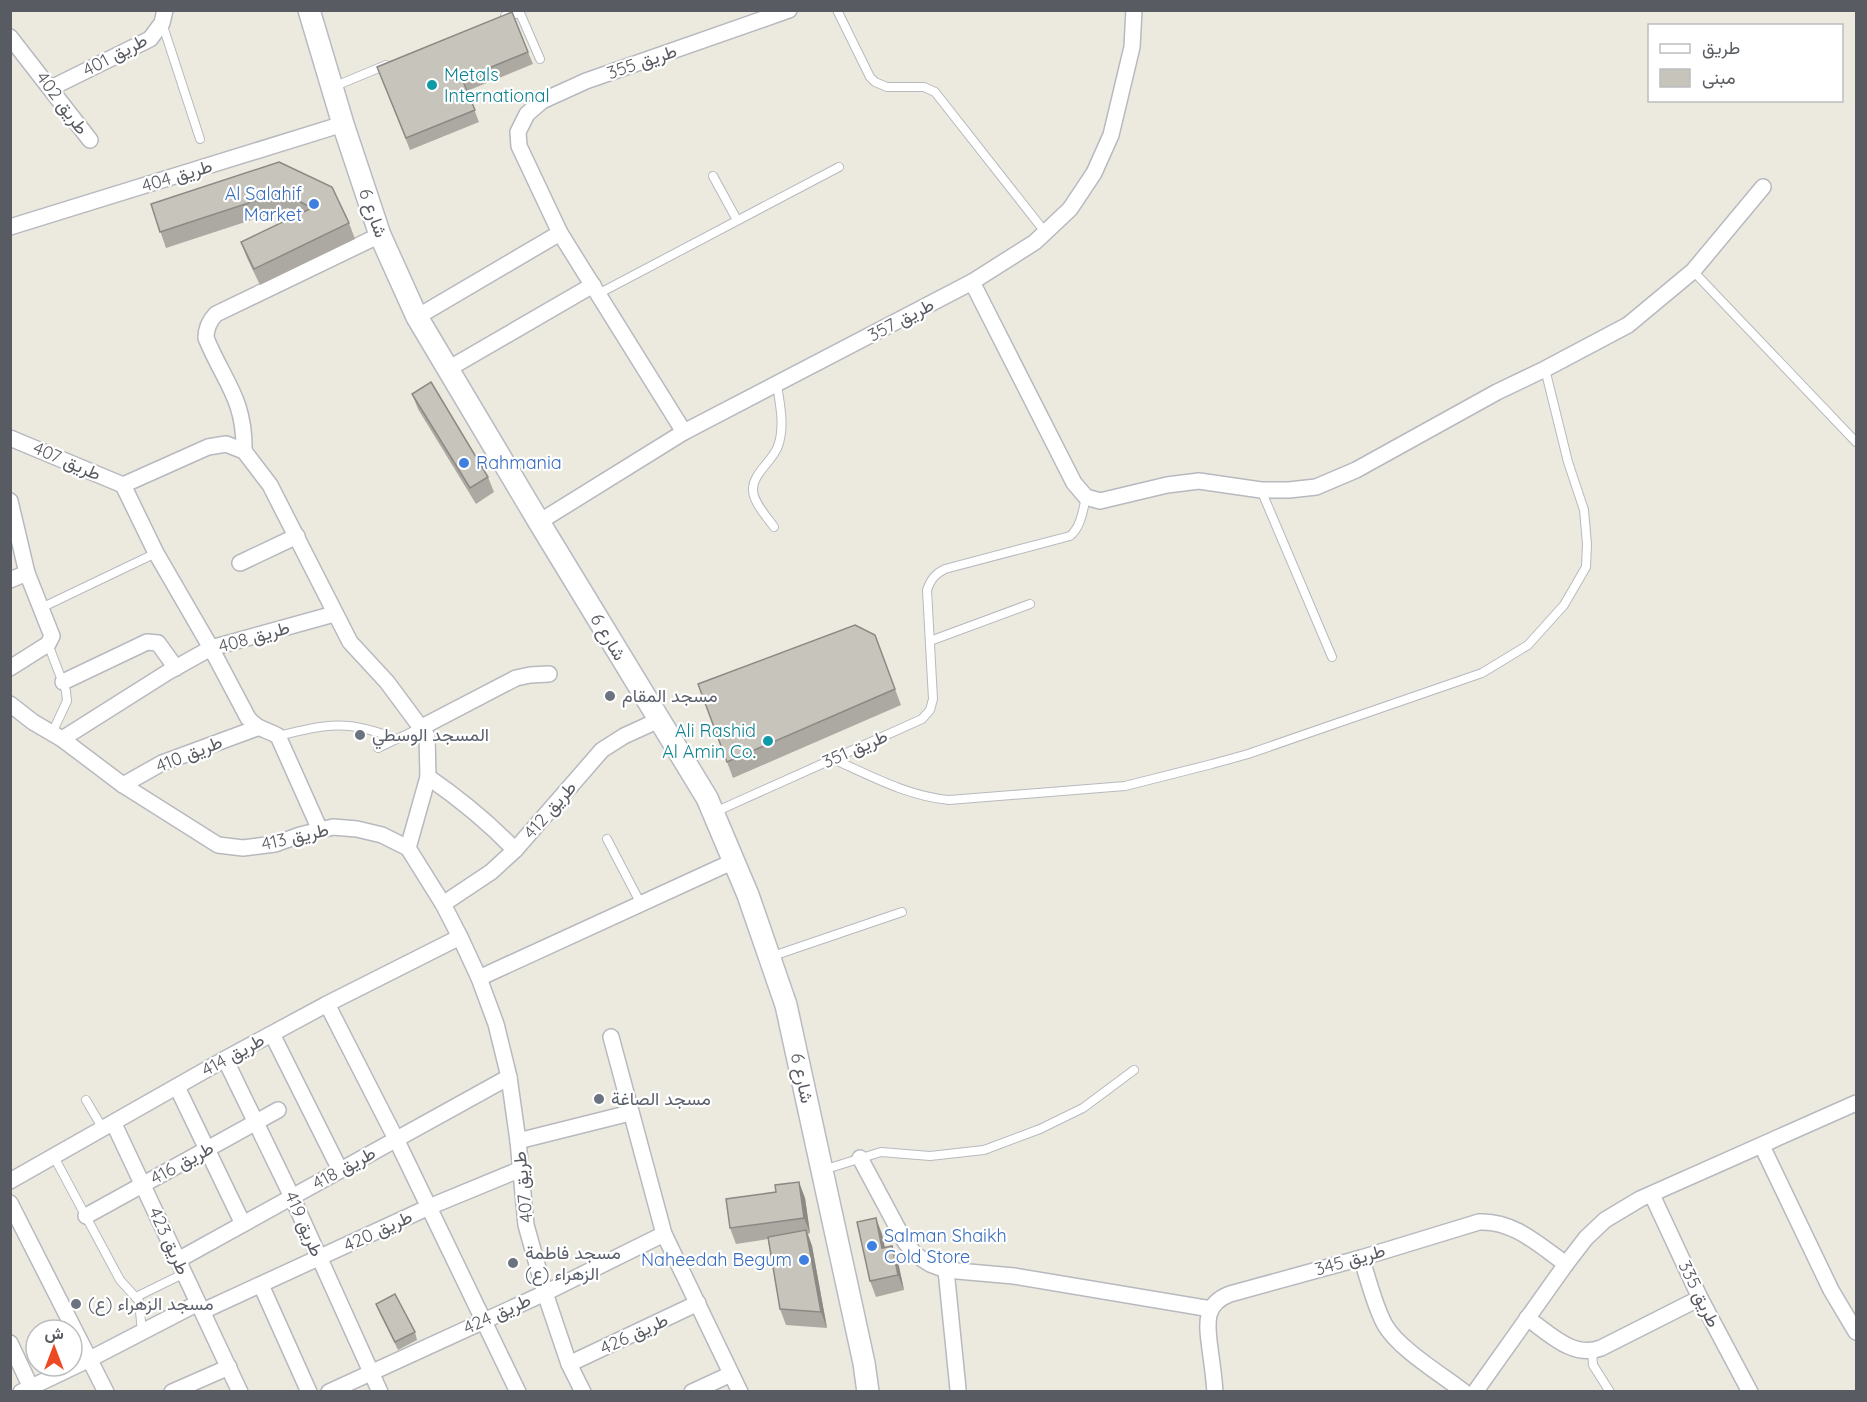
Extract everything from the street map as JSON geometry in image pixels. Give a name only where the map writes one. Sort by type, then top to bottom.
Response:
[{"type":"street","name":"شارع 6","points":[[309,10],[343,124],[380,235],[417,317],[707,798],[734,861],[786,1005],[864,1363],[868,1392]]},
{"type":"street","name":"طريق 355","points":[[560,233],[519,146],[518,132],[527,114],[542,101],[586,81],[789,10]]},
{"type":"street","name":"طريق 357","points":[[539,522],[684,432],[972,282],[1035,242],[1070,209],[1094,173],[1111,135],[1132,47],[1134,10]]},
{"type":"street","name":"طريق 401","points":[[51,88],[141,44],[157,32],[164,17]]},
{"type":"street","name":"طريق 402","points":[[10,37],[90,140]]},
{"type":"street","name":"طريق 404","points":[[10,227],[343,124]]},
{"type":"street","points":[[972,282],[1074,483],[1086,497],[1100,501],[1199,481],[1261,490],[1317,487],[1356,470],[1497,392],[1628,325],[1693,271],[1763,187]]},
{"type":"street","points":[[417,317],[560,233],[684,432]]},
{"type":"street","points":[[244,451],[243,423],[238,404],[207,338],[206,331],[211,319],[216,314],[380,235]]},
{"type":"street","points":[[448,369],[596,290]]},
{"type":"street","name":"طريق 407","points":[[10,438],[123,485]]},
{"type":"street","points":[[320,830],[278,736],[270,731],[257,728],[248,718],[211,648],[156,554],[123,485],[208,447],[226,444],[244,451],[270,485],[350,642],[387,682],[427,736],[428,777],[408,848],[443,904],[460,937]]},
{"type":"street","points":[[10,501],[27,573],[51,636],[48,644],[10,668]]},
{"type":"street","points":[[240,563],[297,536]]},
{"type":"street","points":[[10,580],[27,573]]},
{"type":"street","name":"طريق 408","points":[[57,736],[211,648],[334,614]]},
{"type":"street","points":[[63,682],[147,642],[158,643],[176,668]]},
{"type":"street","points":[[422,727],[516,678],[549,674]]},
{"type":"street","name":"طريق 413","points":[[10,704],[123,785],[218,845],[243,848],[275,844],[333,827],[357,829],[382,835],[408,848]]},
{"type":"street","name":"طريق 412","points":[[443,904],[491,872],[515,850],[603,750],[624,736],[659,720]]},
{"type":"street","name":"طريق 410","points":[[123,785],[162,763],[257,728]]},
{"type":"street","points":[[428,777],[478,815],[515,850]]},
{"type":"street","points":[[479,978],[734,861]]},
{"type":"street","name":"طريق 407","points":[[460,937],[479,978],[496,1024],[509,1077],[526,1225],[545,1293],[569,1364],[583,1392]]},
{"type":"street","name":"طريق 414","points":[[10,1181],[225,1059],[327,1004],[460,937]]},
{"type":"street","points":[[327,1004],[396,1139],[518,1392]]},
{"type":"street","points":[[272,1034],[340,1170]]},
{"type":"street","points":[[611,1037],[664,1234],[740,1392]]},
{"type":"street","name":"طريق 419","points":[[225,1059],[292,1197],[380,1392]]},
{"type":"street","name":"طريق 418","points":[[181,1267],[243,1224],[509,1077]]},
{"type":"street","points":[[177,1087],[243,1224]]},
{"type":"street","points":[[1474,1392],[1566,1264],[1586,1238],[1605,1220],[1628,1205],[1857,1103]]},
{"type":"street","name":"طريق 416","points":[[86,1216],[278,1110]]},
{"type":"street","points":[[518,1141],[630,1113]]},
{"type":"street","name":"طريق 423","points":[[108,1126],[143,1185],[240,1392]]},
{"type":"street","points":[[1762,1146],[1831,1290],[1857,1332]]},
{"type":"street","points":[[860,1158],[905,1242],[916,1255],[930,1264],[946,1270],[1014,1276],[1211,1309],[1208,1328],[1215,1392]]},
{"type":"street","name":"طريق 420","points":[[28,1390],[142,1332],[261,1285],[429,1207],[521,1169]]},
{"type":"street","name":"طريق 335","points":[[1652,1195],[1700,1298],[1750,1392]]},
{"type":"street","points":[[10,1203],[106,1392]]},
{"type":"street","name":"طريق 345","points":[[1211,1309],[1222,1297],[1230,1294],[1361,1258],[1468,1225],[1490,1222],[1511,1227],[1566,1264]]},
{"type":"street","name":"طريق 424","points":[[329,1392],[545,1293],[664,1234]]},
{"type":"street","points":[[1361,1258],[1382,1318],[1390,1332],[1402,1345],[1464,1392]]},
{"type":"street","points":[[946,1270],[958,1389]]},
{"type":"street","points":[[261,1285],[309,1392]]},
{"type":"street","points":[[1527,1318],[1567,1346],[1579,1351],[1592,1351],[1700,1298]]},
{"type":"street","name":"طريق 426","points":[[569,1364],[698,1303]]},
{"type":"street","points":[[10,1343],[28,1390]]},
{"type":"street","points":[[172,1392],[229,1366]]},
{"type":"street","points":[[692,1392],[731,1374]]},
{"type":"lane","points":[[837,10],[875,82],[887,87],[924,87],[935,92],[1046,232]]},
{"type":"lane","points":[[502,17],[520,13],[540,59]]},
{"type":"lane","points":[[164,17],[200,139]]},
{"type":"lane","points":[[332,87],[391,62]]},
{"type":"lane","points":[[596,290],[839,167]]},
{"type":"lane","points":[[712,176],[736,220]]},
{"type":"lane","points":[[1693,271],[1857,442]]},
{"type":"lane","points":[[833,759],[910,794],[948,800],[1125,786],[1248,754],[1482,673],[1528,645],[1564,605],[1586,567],[1587,544],[1584,510],[1568,462],[1545,369]]},
{"type":"lane","points":[[774,527],[754,497],[753,488],[756,479],[774,456],[781,435],[782,423],[777,384]]},
{"type":"lane","points":[[1261,490],[1332,657]]},
{"type":"lane","name":"طريق 351","points":[[713,813],[927,715],[933,699],[927,590],[930,581],[937,573],[945,569],[1070,536],[1079,524],[1086,497]]},
{"type":"lane","points":[[41,608],[156,554]]},
{"type":"lane","points":[[930,641],[1030,604]]},
{"type":"lane","points":[[48,644],[63,682],[67,701],[57,736]]},
{"type":"lane","points":[[278,736],[322,726],[343,724],[374,730],[396,739]]},
{"type":"lane","points":[[378,748],[422,727]]},
{"type":"lane","points":[[607,839],[641,904]]},
{"type":"lane","points":[[770,957],[902,912]]},
{"type":"lane","points":[[822,1170],[881,1152],[930,1156],[984,1150],[1040,1129],[1083,1108],[1134,1070]]},
{"type":"lane","points":[[86,1100],[108,1126]]},
{"type":"lane","points":[[54,1157],[120,1280],[136,1297],[140,1305],[139,1319],[142,1332]]},
{"type":"lane","points":[[136,1297],[181,1267]]},
{"type":"lane","points":[[1592,1351],[1593,1365],[1610,1392]]},
{"type":"building","name":"Metals International","points":[[512,12],[528,52],[462,79],[475,110],[406,138],[377,67]]},
{"type":"building","points":[[279,162],[332,187],[349,223],[254,269],[241,242],[312,208],[282,192],[160,232],[151,204]]},
{"type":"building","points":[[431,382],[488,477],[470,488],[412,394]]},
{"type":"building","name":"Ali Rashid Al Amin Co.","points":[[855,625],[875,635],[895,689],[727,762],[698,684]]},
{"type":"building","points":[[799,1182],[804,1218],[730,1228],[726,1199],[776,1192],[775,1185]]},
{"type":"building","points":[[876,1218],[882,1248],[892,1246],[898,1275],[870,1281],[857,1222]]},
{"type":"building","points":[[806,1230],[821,1312],[780,1309],[768,1237]]},
{"type":"building","points":[[395,1294],[415,1332],[395,1342],[376,1304]]},
{"type":"place","name":"Metals International","points":[[432,85]]},
{"type":"place","name":"Al Salahif Market","points":[[314,204]]},
{"type":"place","name":"Rahmania","points":[[464,463]]},
{"type":"place","name":"مسجد المقام","points":[[610,696]]},
{"type":"place","name":"المسجد الوسطي","points":[[360,735]]},
{"type":"place","name":"Ali Rashid Al Amin Co.","points":[[768,741]]},
{"type":"place","name":"مسجد الصاغة","points":[[599,1099]]},
{"type":"place","name":"Salman Shaikh Cold Store","points":[[872,1246]]},
{"type":"place","name":"Naheedah Begum","points":[[804,1260]]},
{"type":"place","name":"مسجد فاطمة الزهراء (ع)","points":[[513,1263]]},
{"type":"place","name":"مسجد الزهراء (ع)","points":[[76,1304]]}]
